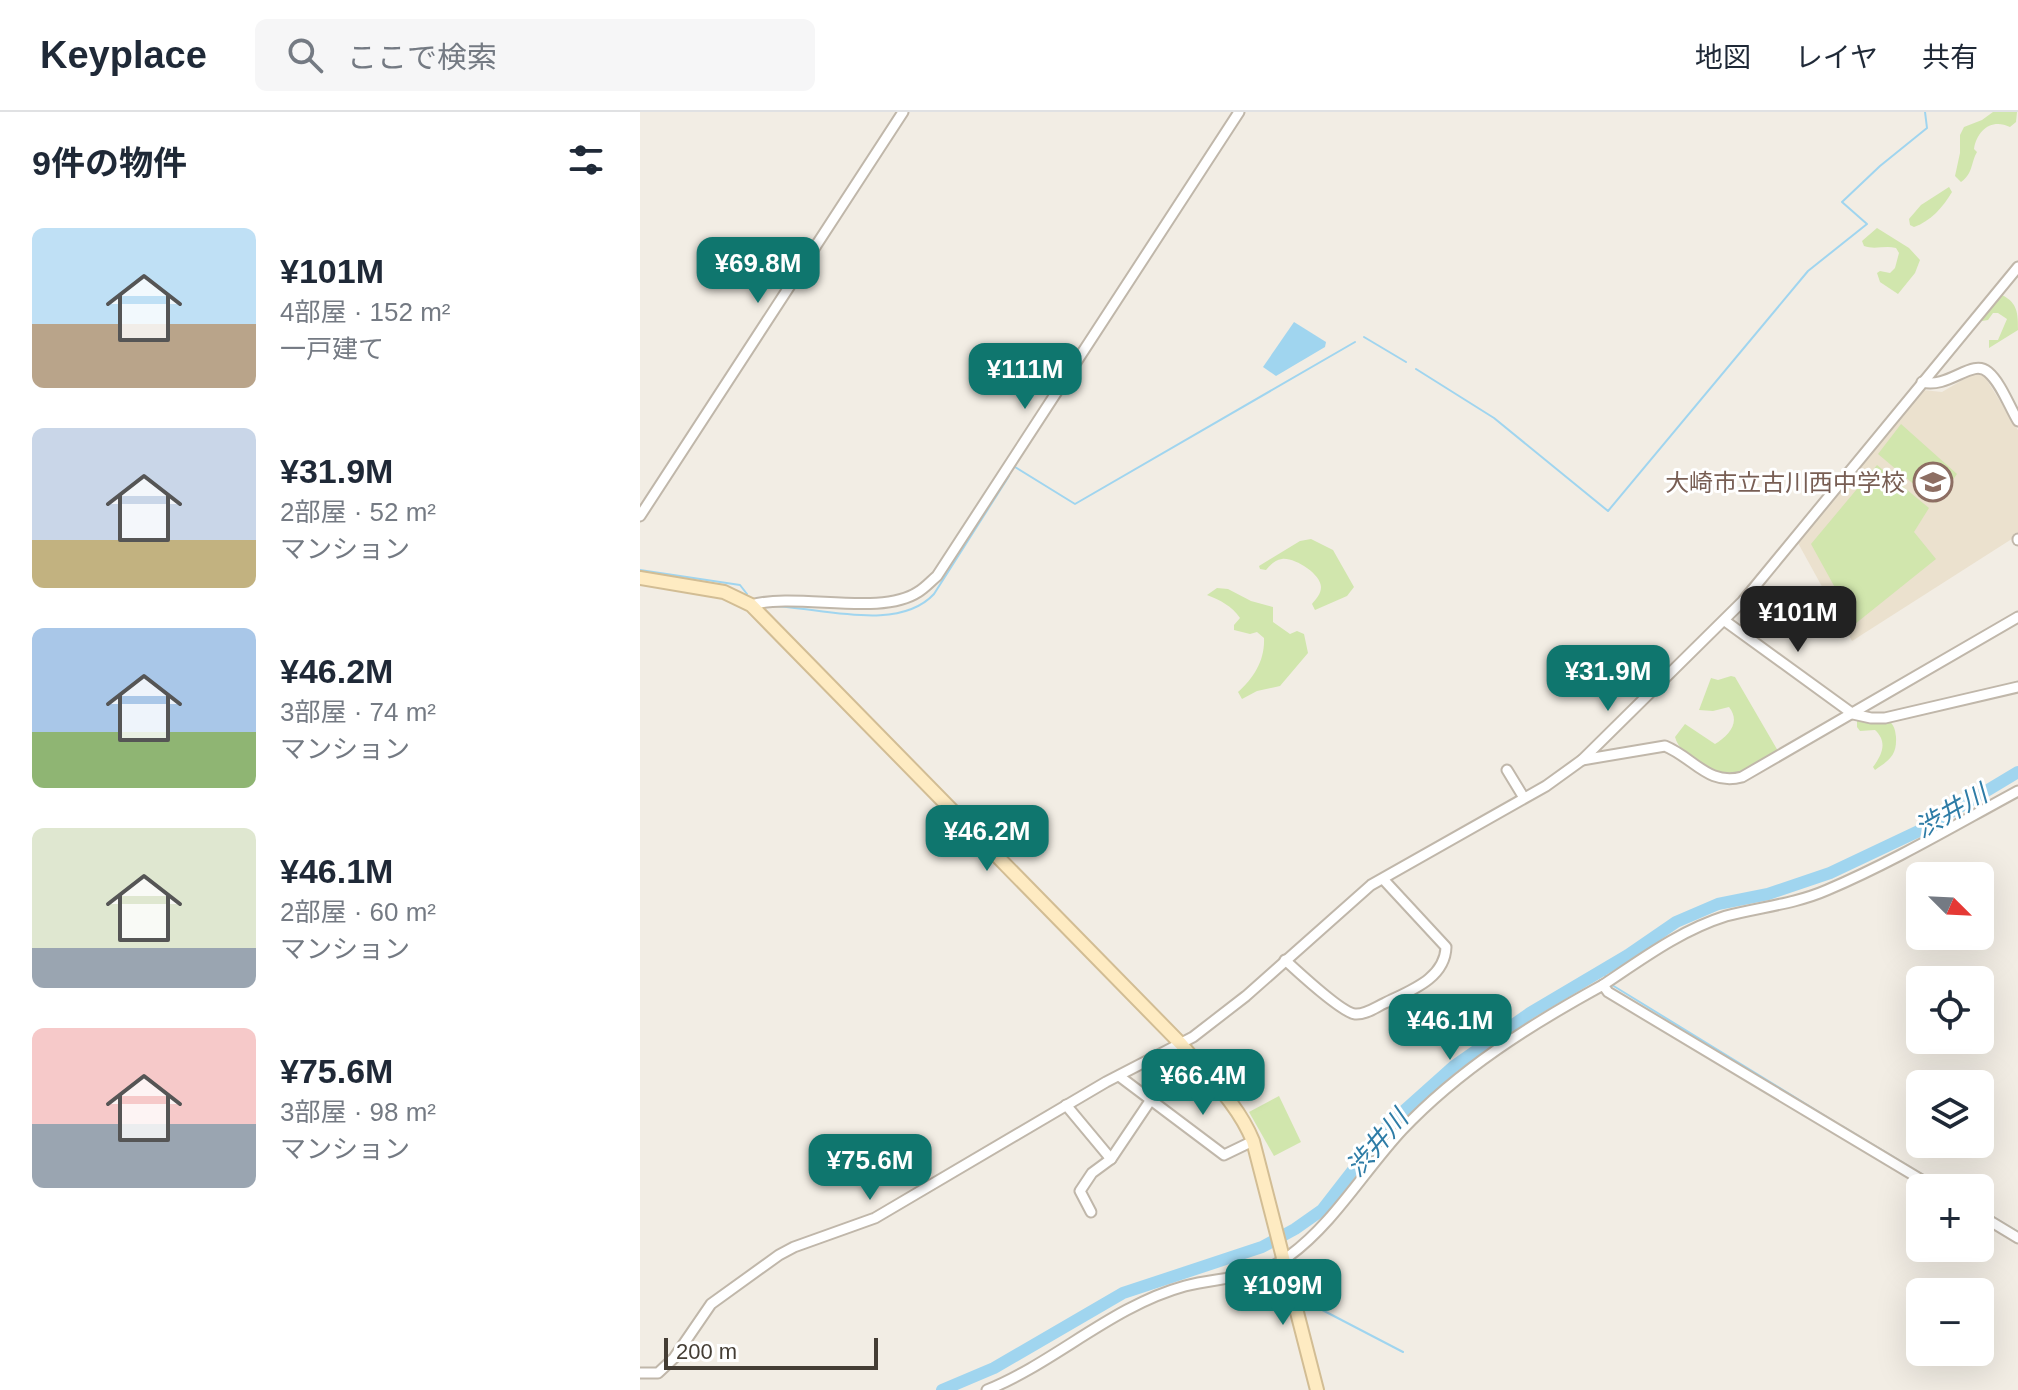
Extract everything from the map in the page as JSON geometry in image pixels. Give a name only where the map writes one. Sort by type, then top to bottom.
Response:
[{"type":"street","points":[[640,516],[903,112]]},
{"type":"street","points":[[751,605],[780,601],[861,603],[894,600],[916,594],[937,576],[1239,112]]},
{"type":"street","points":[[640,1373],[658,1373],[674,1358],[711,1304],[779,1255],[875,1218],[1066,1105],[1181,1044],[1224,1014],[1354,899],[1383,879],[1546,786],[1582,760],[1725,621],[2018,267]]},
{"type":"street","points":[[1922,382],[1933,385],[1942,383],[1980,367],[1990,374],[2018,421]]},
{"type":"street","points":[[640,578],[724,592],[751,605],[1181,1044],[1226,1094],[1253,1141],[1317,1390]]},
{"type":"street","points":[[1582,760],[1665,746],[1723,780],[1742,777],[2018,617]]},
{"type":"street","points":[[1725,621],[1853,714],[1885,718],[2018,687]]},
{"type":"street","points":[[1507,770],[1524,798]]},
{"type":"street","points":[[987,1390],[1137,1305],[1182,1287],[1214,1279],[1230,1280],[1284,1258],[1317,1230],[1402,1130],[1452,1082],[1559,1009],[1603,985],[1673,939],[1724,917],[1828,890],[1923,844],[2018,791]]},
{"type":"street","points":[[1285,960],[1341,1007],[1356,1014],[1424,984],[1443,964],[1446,947],[1383,879]]},
{"type":"street","points":[[1603,985],[1608,992],[1912,1174]]},
{"type":"street","points":[[1091,1212],[1080,1191],[1092,1173],[1111,1159],[1152,1100],[1193,1058]]},
{"type":"street","points":[[1119,1076],[1224,1155],[1253,1141]]},
{"type":"street","points":[[1066,1105],[1111,1159]]},
{"type":"street","points":[[1994,1223],[2018,1238]]},
{"type":"shaded area","name":"大崎市立古川西中学校","points":[[1976,372],[1985,377],[2018,430],[2018,535],[1852,641],[1798,543],[1923,390],[1942,392]]},
{"type":"green space","points":[[1993,112],[2017,112],[2016,122],[2010,127],[1991,125],[1982,131],[1976,142],[1974,149],[1977,152],[1970,172],[1961,182],[1955,176],[1960,135],[1964,127]]},
{"type":"green space","points":[[1949,187],[1952,192],[1936,213],[1914,227],[1910,225],[1909,219],[1921,205]]},
{"type":"green space","points":[[1877,228],[1909,248],[1920,260],[1915,273],[1898,294],[1880,282],[1877,273],[1890,273],[1895,268],[1899,253],[1896,248],[1868,247],[1862,241]]},
{"type":"green space","points":[[2002,295],[2016,310],[2018,330],[1989,348],[1989,340],[1998,340],[2007,319],[1998,313],[1993,313],[1988,320],[1982,321],[1981,317],[1996,296]]},
{"type":"green space","points":[[1901,424],[1957,474],[1936,503],[1878,454]]},
{"type":"green space","points":[[1877,465],[1929,508],[1914,532],[1936,559],[1855,624],[1811,544]]},
{"type":"green space","points":[[1311,539],[1333,550],[1354,587],[1347,596],[1315,610],[1312,604],[1321,587],[1312,572],[1287,559],[1277,560],[1266,570],[1259,566],[1300,541]]},
{"type":"green space","points":[[1217,588],[1228,589],[1251,601],[1273,607],[1273,622],[1290,634],[1297,631],[1304,634],[1308,653],[1280,686],[1257,691],[1242,699],[1238,692],[1257,668],[1263,654],[1264,638],[1257,632],[1250,634],[1234,630],[1240,618],[1237,614],[1207,595]]},
{"type":"green space","points":[[1735,677],[1778,751],[1747,769],[1728,773],[1696,761],[1681,748],[1675,737],[1685,724],[1715,744],[1729,733],[1734,718],[1729,707],[1699,710],[1711,678],[1718,680]]},
{"type":"green space","points":[[1857,717],[1887,719],[1895,729],[1893,753],[1875,770],[1873,767],[1882,748],[1881,739],[1875,730],[1860,731]]},
{"type":"green space","points":[[1279,1096],[1301,1142],[1274,1156],[1249,1112]]},
{"type":"water","points":[[1294,322],[1326,342],[1325,347],[1276,376],[1263,367]]},
{"type":"waterway","points":[[1416,369],[1494,418],[1608,511],[1808,271],[1867,224],[1842,202],[1927,128],[1925,112]]},
{"type":"waterway","points":[[1364,337],[1406,362]]},
{"type":"waterway","points":[[1015,467],[1075,504],[1355,342]]},
{"type":"waterway","points":[[769,606],[855,615],[899,613],[918,606],[934,594],[1009,476]]},
{"type":"waterway","points":[[640,570],[740,585],[747,594]]},
{"type":"waterway","name":"渋井川","points":[[942,1390],[994,1368],[1123,1293],[1262,1247],[1295,1229],[1322,1210],[1388,1125],[1454,1066],[1530,1013],[1628,955],[1676,922],[1718,904],[1768,894],[1830,873],[1923,829],[2018,772]]},
{"type":"waterway","name":"渋井川","points":[[1601,971],[1606,977]]},
{"type":"waterway","points":[[1612,985],[1835,1122]]},
{"type":"waterway","points":[[1842,1126],[1922,1174]]},
{"type":"waterway","points":[[1994,1217],[2018,1232]]},
{"type":"waterway","name":"渋井川","points":[[1262,1247],[1276,1247]]},
{"type":"waterway","points":[[1295,1259],[1305,1301],[1403,1352]]},
{"type":"place","name":"大崎市立古川西中学校","points":[[1933,482]]}]
